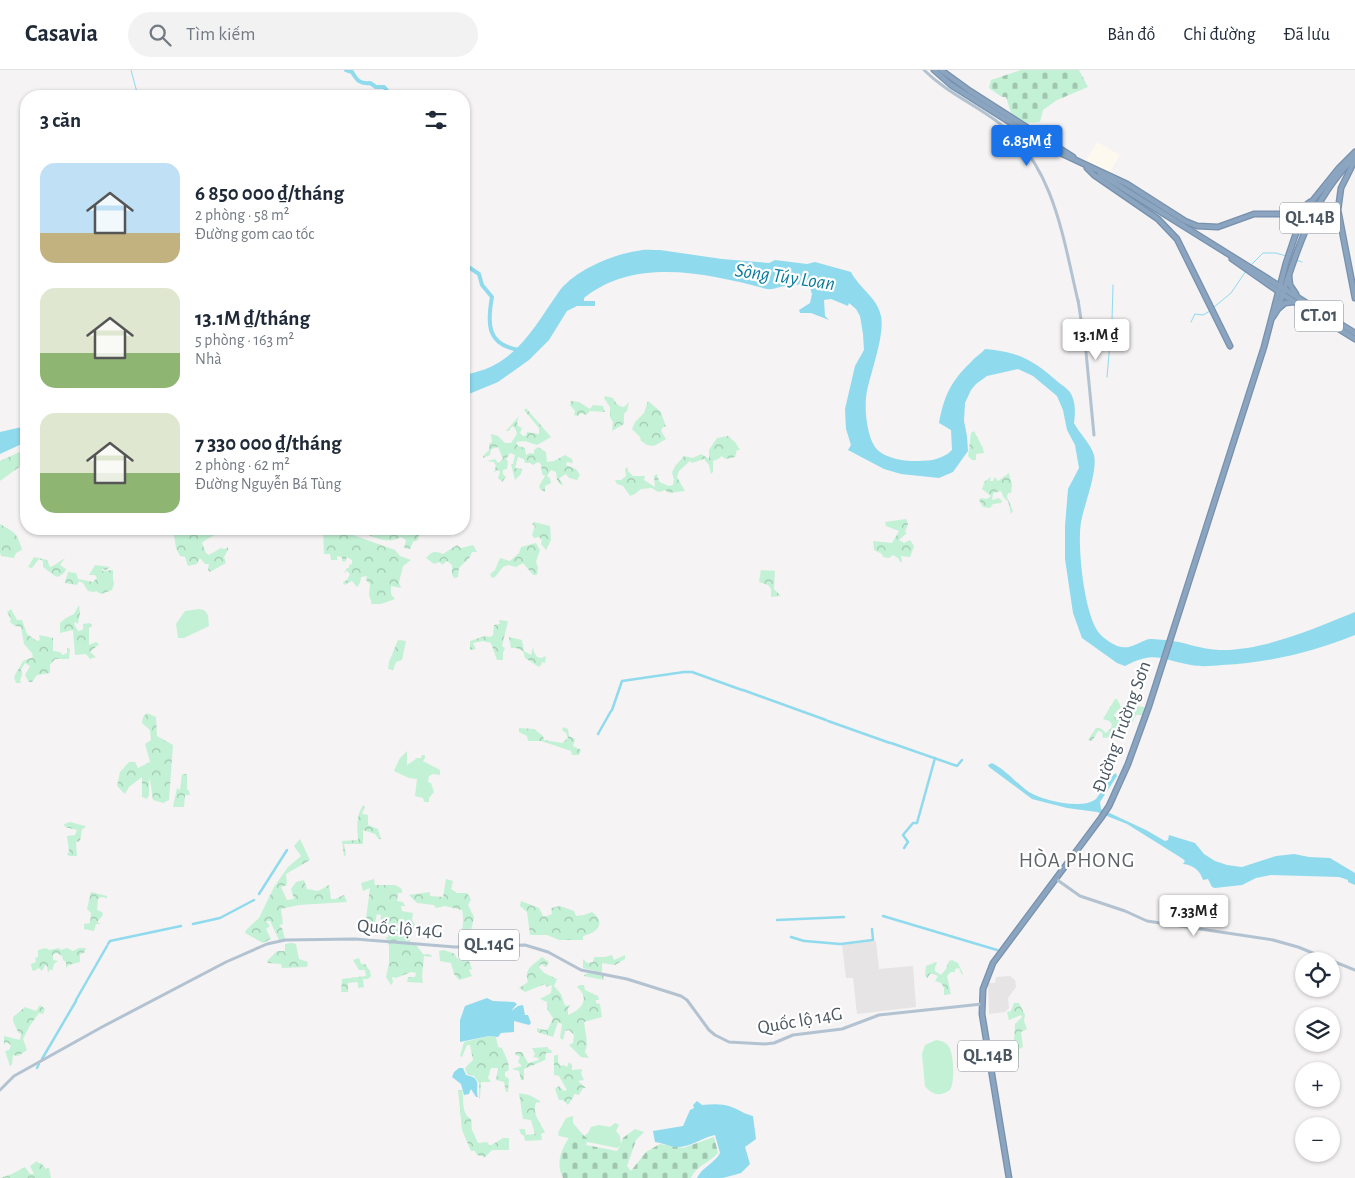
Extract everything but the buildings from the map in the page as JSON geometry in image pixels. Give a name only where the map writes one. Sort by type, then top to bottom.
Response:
[{"type":"highway","points":[[934,70],[967,95],[1086,166],[1245,265],[1273,291],[1276,308],[1290,301],[1308,306]]},
{"type":"highway","points":[[941,70],[1056,148]]},
{"type":"highway","name":"Đường Trường Sơn","points":[[1009,1178],[986,1046],[982,1004],[983,989],[988,974],[1009,940],[1109,806],[1135,746],[1172,634],[1276,308],[1295,236],[1310,204],[1355,152]]},
{"type":"highway","points":[[1355,159],[1341,188],[1338,210],[1355,298]]},
{"type":"highway","name":"Đường Trường Sơn","points":[[1281,289],[1314,210],[1334,181],[1355,159]]},
{"type":"highway","points":[[1086,166],[1127,184],[1185,221],[1197,226],[1211,228],[1226,225],[1254,214],[1287,214],[1298,210],[1311,201],[1330,179]]},
{"type":"highway","points":[[1086,166],[1094,175],[1168,228],[1181,245],[1230,345]]},
{"type":"highway","points":[[1292,265],[1289,280],[1292,289],[1308,306]]},
{"type":"highway","points":[[1251,270],[1281,289]]},
{"type":"highway","points":[[1258,276],[1281,289]]},
{"type":"highway","name":"CT.01","points":[[1281,289],[1355,333]]},
{"type":"highway","name":"CT.01","points":[[1308,306],[1355,339]]},
{"type":"main road","points":[[924,70],[948,90],[999,123],[1012,135],[1037,165],[1056,210],[1078,301]]},
{"type":"main road","points":[[1076,291],[1086,352],[1094,435]]},
{"type":"main road","points":[[1055,878],[1080,896],[1148,921],[1273,940],[1298,947],[1351,969]]},
{"type":"main road","name":"Quốc lộ 14G","points":[[0,1090],[14,1076],[180,986],[247,952],[267,944],[285,940],[355,939],[454,947],[518,944],[532,946],[548,952],[582,970],[626,979],[681,996],[687,1000],[715,1036],[723,1040],[735,1042],[774,1043],[792,1035],[842,1029],[879,1015],[982,1004]]},
{"type":"shaded area","points":[[1097,142],[1120,155],[1109,174],[1086,160]]},
{"type":"shaded area","points":[[876,941],[879,969],[913,966],[916,1007],[857,1014],[853,978],[846,978],[842,945]]},
{"type":"shaded area","points":[[1010,976],[1015,980],[1016,987],[1008,998],[1009,1008],[1005,1012],[989,1014],[988,983],[995,983],[996,977]]},
{"type":"green space","points":[[1021,70],[1079,70],[1088,87],[1057,100],[1043,110],[1040,122],[1023,123],[1012,116],[1006,97],[1002,97],[989,88],[991,80]]},
{"type":"green space","points":[[605,396],[613,398],[622,407],[629,402],[627,411],[624,414],[624,424],[612,431],[613,422],[610,417],[610,407],[604,398]]},
{"type":"green space","points":[[571,401],[579,402],[590,409],[593,405],[603,406],[605,412],[590,411],[586,415],[581,413],[578,416],[574,415],[575,411],[570,405]]},
{"type":"green space","points":[[648,401],[661,412],[666,427],[663,427],[661,431],[666,439],[654,446],[647,445],[641,441],[640,437],[632,429],[635,422],[644,413]]},
{"type":"green space","points":[[526,408],[551,437],[537,445],[525,441],[516,442],[518,446],[525,448],[526,455],[534,454],[534,450],[538,447],[546,452],[547,462],[554,461],[565,455],[572,459],[573,463],[567,462],[566,465],[576,469],[580,475],[577,480],[569,478],[566,474],[559,479],[563,484],[561,485],[557,480],[556,472],[551,470],[547,476],[550,478],[551,483],[545,486],[545,492],[539,486],[545,476],[542,474],[541,464],[538,462],[533,465],[525,463],[524,459],[518,457],[515,468],[522,469],[521,474],[515,480],[511,464],[513,464],[515,455],[510,453],[506,459],[508,462],[507,469],[503,470],[503,474],[506,477],[502,482],[498,478],[500,472],[498,470],[494,472],[496,466],[494,462],[487,461],[495,459],[498,463],[503,459],[498,447],[491,449],[490,455],[483,458],[489,450],[489,444],[492,442],[491,434],[498,436],[505,443],[511,443],[517,434],[515,428],[512,426],[509,431],[506,431],[519,416],[517,422],[518,426],[522,428],[520,433],[523,436],[526,436],[527,432],[539,434],[539,428],[524,410]]},
{"type":"green space","points":[[974,431],[984,453],[976,454],[976,460],[972,460],[968,456],[971,433]]},
{"type":"green space","points":[[728,436],[740,450],[737,450],[735,457],[726,459],[721,456],[713,461],[713,472],[711,474],[709,465],[704,459],[692,463],[690,461],[679,471],[677,477],[685,491],[669,493],[665,490],[658,492],[652,488],[641,489],[630,496],[623,486],[617,484],[615,480],[621,480],[626,476],[625,469],[628,467],[628,471],[633,476],[645,476],[644,480],[655,487],[654,476],[657,474],[659,482],[669,486],[673,485],[672,473],[675,466],[684,456],[693,458],[701,454],[709,459],[709,450],[717,438]]},
{"type":"green space","points":[[20,452],[20,466],[0,481],[0,461]]},
{"type":"green space","points":[[1009,473],[1012,485],[1011,493],[1008,493],[1007,497],[1013,511],[1011,514],[1008,501],[1004,498],[1001,491],[993,493],[992,500],[999,498],[1002,501],[1001,503],[993,504],[990,508],[983,507],[979,500],[981,498],[987,499],[991,496],[982,489],[985,481],[991,477],[990,481],[993,481],[995,477],[998,481]]},
{"type":"green space","points":[[906,519],[908,524],[905,532],[907,533],[899,540],[904,543],[910,540],[914,546],[910,557],[901,556],[902,562],[900,562],[893,555],[889,558],[883,557],[882,554],[874,550],[873,541],[892,543],[899,531],[886,526],[885,522]]},
{"type":"green space","points":[[534,522],[550,526],[551,540],[546,550],[541,544],[542,540],[539,537],[534,538],[532,535],[535,526],[532,524]]},
{"type":"green space","points":[[0,524],[12,531],[19,540],[22,550],[16,553],[14,558],[1,556]]},
{"type":"green space","points":[[174,535],[215,535],[202,543],[206,553],[209,555],[221,548],[225,549],[228,547],[224,557],[226,563],[210,572],[208,570],[209,564],[205,564],[200,558],[197,564],[188,566],[185,557],[180,556],[176,548]]},
{"type":"green space","points":[[323,535],[353,535],[395,550],[400,556],[411,560],[403,566],[399,582],[401,588],[391,586],[391,594],[395,599],[381,604],[372,604],[369,595],[370,584],[366,580],[367,576],[361,577],[357,587],[352,581],[344,585],[343,582],[347,580],[350,574],[347,571],[344,573],[349,568],[349,565],[352,564],[352,560],[347,557],[345,562],[342,561],[342,557],[337,556],[337,560],[331,560],[330,554],[324,554]]},
{"type":"green space","points":[[368,535],[419,535],[418,540],[413,542],[410,549],[404,548],[406,540],[401,537],[385,540]]},
{"type":"green space","points":[[536,543],[540,550],[536,562],[538,567],[537,575],[533,575],[523,563],[516,567],[508,565],[503,567],[492,578],[490,574],[495,570],[500,558],[510,561],[519,553],[521,547]]},
{"type":"green space","points":[[457,545],[461,548],[473,545],[477,552],[472,552],[470,557],[459,568],[458,577],[454,578],[452,565],[447,561],[442,565],[440,562],[434,564],[426,558],[434,552],[443,554]]},
{"type":"green space","points":[[34,557],[47,560],[50,567],[65,558],[60,565],[66,569],[58,577],[55,576],[43,567],[43,561],[39,559],[32,568],[28,567]]},
{"type":"green space","points":[[95,565],[110,567],[106,570],[102,569],[102,571],[113,570],[114,584],[112,590],[101,594],[96,591],[88,591],[83,583],[79,581],[77,585],[65,583],[68,572],[76,573],[78,579],[93,582],[97,578],[95,575],[89,575]]},
{"type":"green space","points":[[761,570],[775,571],[774,589],[781,596],[771,597],[771,589],[768,585],[759,582]]},
{"type":"green space","points":[[79,605],[78,624],[75,622],[74,624],[78,631],[83,630],[83,624],[90,623],[92,625],[89,628],[89,645],[96,642],[99,644],[90,652],[96,657],[90,659],[86,654],[75,655],[73,630],[60,633],[60,623],[74,614]]},
{"type":"green space","points":[[11,609],[17,620],[22,620],[27,634],[37,641],[40,640],[39,635],[53,638],[53,651],[60,652],[63,655],[67,653],[67,648],[70,649],[69,659],[55,659],[50,665],[50,673],[37,675],[32,682],[29,682],[25,675],[30,666],[25,663],[21,670],[21,683],[16,683],[14,677],[23,661],[33,657],[24,644],[21,627],[15,626],[10,622],[11,619],[7,612]]},
{"type":"green space","points":[[204,610],[208,615],[209,626],[184,638],[178,638],[176,624],[185,611]]},
{"type":"green space","points":[[499,620],[508,621],[502,646],[505,648],[503,660],[497,660],[491,643],[483,641],[473,643],[476,649],[470,650],[470,641],[493,635],[494,625],[500,624]]},
{"type":"green space","points":[[509,637],[522,640],[524,651],[531,655],[533,647],[537,657],[546,656],[545,663],[541,662],[542,664],[539,667],[525,658],[523,651],[511,648]]},
{"type":"green space","points":[[398,640],[406,641],[402,660],[396,662],[393,670],[388,669],[389,662]]},
{"type":"green space","points":[[1115,699],[1117,699],[1121,707],[1114,715],[1117,720],[1127,711],[1132,715],[1131,703],[1144,707],[1146,710],[1142,715],[1136,715],[1132,723],[1122,722],[1120,731],[1114,737],[1103,738],[1102,732],[1098,731],[1092,741],[1088,740],[1096,728],[1100,728],[1106,733],[1111,728],[1112,724],[1103,719]]},
{"type":"green space","points":[[147,713],[156,717],[157,736],[173,745],[169,800],[163,803],[153,800],[150,779],[147,799],[142,797],[142,777],[129,787],[125,794],[117,786],[120,772],[129,762],[135,762],[138,768],[150,762],[145,744],[151,740],[150,730],[142,723],[143,717]]},
{"type":"green space","points":[[563,727],[568,729],[569,736],[575,739],[573,746],[581,750],[579,755],[572,755],[571,751],[541,741],[528,741],[527,736],[519,732],[519,728],[534,729],[543,736],[544,740],[562,743],[568,738],[562,730]]},
{"type":"green space","points":[[407,751],[407,765],[415,758],[421,758],[422,755],[425,755],[423,761],[440,770],[440,775],[433,774],[429,776],[428,782],[431,783],[434,792],[429,798],[429,802],[424,802],[423,798],[415,796],[417,779],[409,778],[394,771],[400,758]]},
{"type":"green space","points":[[182,774],[187,774],[187,789],[190,795],[185,795],[184,807],[173,807],[177,788],[180,790]]},
{"type":"green space","points":[[363,805],[365,807],[362,814],[368,815],[368,825],[378,829],[381,839],[375,834],[363,830],[363,844],[344,844],[346,855],[344,856],[342,841],[358,840],[358,817]]},
{"type":"green space","points":[[70,822],[85,826],[82,829],[80,841],[76,842],[77,856],[67,855],[69,851],[67,836],[75,835],[77,830],[65,827],[64,824]]},
{"type":"green space","points":[[300,839],[310,860],[286,874],[287,885],[281,887],[287,900],[294,899],[291,889],[296,882],[304,880],[307,889],[318,891],[329,885],[331,899],[344,895],[347,902],[299,905],[281,909],[283,924],[279,925],[282,928],[285,939],[279,940],[270,921],[266,921],[270,926],[266,929],[271,939],[263,943],[245,933],[246,930],[259,918],[274,887],[288,867],[301,856],[294,846]]},
{"type":"green space","points":[[374,879],[375,885],[395,885],[402,889],[402,893],[398,893],[397,901],[403,902],[405,906],[401,906],[402,911],[413,913],[412,920],[415,924],[410,931],[410,942],[417,946],[423,954],[432,955],[431,957],[424,956],[423,983],[407,982],[408,977],[415,977],[416,973],[411,972],[396,978],[392,977],[393,982],[391,985],[386,977],[389,963],[389,946],[386,937],[388,937],[388,925],[380,925],[381,915],[377,914],[374,928],[365,927],[370,888],[363,891],[361,883]]},
{"type":"green space","points":[[446,879],[453,881],[451,889],[457,893],[467,893],[471,899],[468,905],[474,917],[468,944],[460,944],[463,923],[462,910],[445,906],[436,908],[434,905],[417,903],[409,895],[430,892],[430,896],[443,897]]},
{"type":"green space","points":[[91,892],[107,896],[107,898],[101,897],[98,899],[97,910],[102,912],[103,915],[97,922],[101,924],[96,924],[94,931],[84,929],[84,924],[90,923],[91,913],[87,909]]},
{"type":"green space","points":[[521,901],[539,908],[543,916],[552,914],[551,908],[560,906],[574,911],[576,916],[592,912],[599,920],[599,924],[592,933],[583,936],[583,940],[559,940],[547,935],[530,935],[527,912],[520,906]]},
{"type":"green space","points":[[285,944],[296,944],[299,959],[308,962],[307,967],[282,968],[281,964],[268,963],[267,961],[277,951],[285,951]]},
{"type":"green space","points":[[46,948],[49,950],[59,948],[61,950],[67,948],[73,951],[79,948],[86,948],[84,953],[80,954],[80,962],[69,965],[66,968],[66,962],[57,953],[53,954],[53,960],[58,961],[54,964],[52,971],[50,969],[48,973],[47,966],[45,965],[42,971],[39,968],[34,971],[32,970],[31,964],[36,962],[35,958],[38,957],[38,950]]},
{"type":"green space","points":[[444,950],[455,954],[461,961],[469,961],[472,969],[469,970],[472,976],[459,980],[454,974],[451,963],[440,961],[439,951]]},
{"type":"green space","points":[[612,955],[614,960],[625,955],[625,959],[615,965],[602,963],[604,980],[584,976],[596,971],[583,968],[583,959],[587,963],[593,962],[594,957]]},
{"type":"green space","points":[[542,957],[549,962],[546,967],[541,964],[539,967],[544,973],[557,979],[554,986],[561,994],[565,1006],[571,1005],[568,1008],[568,1015],[583,1004],[583,996],[577,987],[580,985],[584,985],[585,990],[598,996],[599,1000],[596,1000],[596,1003],[600,1004],[602,1017],[584,1022],[587,1041],[585,1052],[589,1058],[581,1057],[569,1045],[573,1043],[574,1035],[569,1030],[565,1031],[563,1040],[560,1038],[562,1024],[558,1022],[553,1037],[537,1032],[537,1028],[548,1029],[553,1018],[547,1009],[547,1002],[540,999],[551,993],[552,985],[547,987],[545,984],[525,992],[519,988],[528,982],[528,970]]},
{"type":"green space","points":[[359,958],[361,964],[365,964],[370,971],[371,976],[368,979],[363,979],[364,987],[358,988],[358,983],[356,982],[348,983],[348,992],[341,992],[342,979],[366,976],[365,970],[359,970],[353,960]]},
{"type":"green space","points":[[952,960],[958,963],[963,974],[959,968],[947,976],[951,994],[944,995],[944,988],[941,983],[935,981],[938,976],[931,973],[927,978],[925,976],[926,966],[936,962],[935,971],[941,975],[949,961]]},
{"type":"green space","points":[[1014,1003],[1019,1003],[1025,1015],[1024,1021],[1027,1029],[1021,1032],[1023,1047],[1019,1049],[1019,1059],[1013,1060],[1015,1024],[1022,1017],[1021,1015],[1009,1020],[1007,1012],[1011,1011]]},
{"type":"green space","points":[[40,1005],[45,1009],[43,1014],[39,1013],[23,1039],[27,1050],[18,1056],[13,1055],[10,1066],[5,1051],[9,1050],[11,1045],[6,1042],[4,1045],[4,1036],[20,1040],[21,1034],[18,1032],[13,1017],[25,1007],[36,1011]]},
{"type":"green space","points":[[489,1036],[496,1037],[498,1047],[502,1048],[508,1062],[509,1070],[505,1072],[505,1076],[509,1079],[508,1092],[506,1092],[504,1082],[496,1080],[498,1068],[491,1068],[488,1078],[491,1082],[481,1082],[479,1099],[479,1083],[474,1076],[467,1074],[465,1068],[473,1060],[470,1045],[467,1045],[462,1057],[460,1056],[464,1042]]},
{"type":"green space","points":[[936,1040],[948,1045],[953,1062],[952,1086],[950,1090],[940,1094],[933,1093],[925,1086],[922,1054],[925,1045]]},
{"type":"green space","points":[[548,1047],[552,1053],[546,1053],[545,1060],[524,1069],[524,1080],[521,1080],[519,1071],[512,1069],[522,1066],[518,1062],[520,1057],[515,1054],[516,1052],[522,1052],[528,1063],[539,1060],[533,1057],[535,1054],[532,1048]]},
{"type":"green space","points":[[558,1055],[560,1066],[564,1065],[567,1067],[569,1062],[572,1065],[572,1070],[582,1069],[581,1074],[584,1080],[578,1081],[586,1088],[583,1088],[579,1095],[574,1094],[568,1105],[563,1100],[559,1100],[555,1089],[559,1086],[564,1091],[567,1090],[559,1076],[554,1075],[554,1056]]},
{"type":"green space","points":[[458,1090],[462,1090],[465,1113],[471,1119],[472,1130],[478,1143],[487,1142],[490,1146],[503,1138],[509,1138],[509,1150],[492,1150],[485,1157],[477,1155],[475,1151],[471,1151],[462,1130]]},
{"type":"green space","points":[[519,1093],[529,1095],[540,1101],[539,1103],[536,1102],[535,1110],[545,1132],[541,1134],[542,1140],[525,1141],[524,1136],[521,1134],[519,1129],[525,1129],[526,1135],[535,1134],[531,1120],[523,1119]]},
{"type":"green space","points":[[573,1116],[573,1123],[584,1136],[591,1127],[599,1125],[610,1127],[615,1123],[619,1125],[616,1131],[620,1136],[621,1145],[617,1148],[559,1136],[558,1133],[566,1118]]},
{"type":"green space","points":[[575,1129],[588,1139],[586,1145],[617,1151],[623,1138],[635,1129],[644,1132],[636,1140],[627,1166],[631,1171],[646,1152],[660,1144],[683,1148],[714,1137],[718,1153],[696,1170],[691,1178],[563,1178],[560,1171],[560,1159],[567,1140]]},
{"type":"green space","points":[[37,1161],[46,1169],[49,1168],[51,1178],[0,1178],[25,1167],[30,1174],[34,1174],[30,1166]]},
{"type":"water","name":"Sông Túy Loan","points":[[646,250],[769,263],[775,260],[807,264],[815,262],[851,272],[876,303],[881,316],[881,333],[867,391],[866,411],[870,435],[875,447],[892,458],[908,461],[929,460],[939,458],[952,450],[951,430],[939,423],[943,405],[949,390],[958,376],[985,349],[1007,352],[1025,358],[1066,388],[1071,394],[1074,403],[1074,423],[1090,447],[1095,462],[1080,533],[1081,563],[1086,596],[1089,611],[1099,633],[1115,645],[1129,647],[1153,639],[1213,650],[1254,647],[1272,643],[1355,612],[1355,635],[1307,651],[1239,664],[1199,666],[1152,657],[1144,658],[1125,666],[1117,663],[1082,638],[1073,613],[1065,559],[1065,526],[1068,489],[1079,468],[1075,445],[1067,430],[1063,410],[1057,396],[1033,376],[1018,369],[987,376],[971,390],[965,403],[964,421],[968,451],[953,472],[939,478],[901,474],[884,469],[848,450],[851,445],[846,429],[845,409],[855,366],[864,350],[860,316],[849,303],[848,306],[831,299],[824,300],[825,316],[829,320],[811,313],[800,313],[799,310],[810,303],[812,294],[809,285],[767,289],[722,278],[674,272],[650,273],[627,277],[604,285],[584,298],[584,301],[595,301],[595,306],[577,306],[567,311],[549,340],[529,360],[498,382],[470,394],[470,374],[492,366],[515,350],[531,332],[558,293],[573,278],[593,265],[605,260],[627,253]]},
{"type":"water","points":[[20,427],[20,445],[0,454],[0,432]]},
{"type":"water","points":[[992,763],[1029,792],[1053,801],[1073,804],[1082,804],[1096,799],[1116,773],[1117,776],[1100,802],[1101,809],[1165,841],[1168,840],[1169,835],[1195,843],[1204,854],[1215,861],[1242,867],[1276,856],[1294,854],[1330,858],[1355,873],[1355,885],[1339,877],[1271,875],[1256,878],[1242,885],[1212,887],[1208,879],[1203,880],[1196,869],[1183,864],[1185,861],[1183,859],[1127,824],[1097,812],[1067,808],[1032,799],[989,767],[988,765]]},
{"type":"water","points":[[487,998],[493,1001],[514,1002],[517,1004],[511,1011],[523,1005],[525,1015],[528,1015],[531,1023],[529,1025],[514,1021],[514,1032],[501,1033],[498,1037],[489,1036],[460,1042],[460,1020],[465,1006]]},
{"type":"water","points":[[459,1068],[463,1068],[466,1075],[475,1078],[478,1097],[476,1097],[471,1089],[469,1094],[464,1095],[461,1084],[452,1077]]},
{"type":"water","points":[[697,1101],[702,1105],[730,1106],[753,1116],[756,1139],[745,1147],[750,1164],[741,1173],[723,1178],[697,1178],[720,1153],[715,1135],[680,1147],[655,1142],[653,1131],[683,1126],[690,1110],[694,1108],[693,1105]]},
{"type":"waterway","points":[[131,70],[136,90]]},
{"type":"waterway","points":[[346,70],[352,72],[361,82],[370,83],[376,87],[384,87],[387,90]]},
{"type":"waterway","points":[[1250,266],[1263,253],[1276,253],[1286,256]]},
{"type":"waterway","points":[[1296,260],[1302,262]]},
{"type":"waterway","points":[[470,268],[479,274],[482,285],[492,297],[490,324],[495,338],[508,347],[519,350]]},
{"type":"waterway","points":[[1213,308],[1231,293],[1246,271]]},
{"type":"waterway","points":[[1107,377],[1113,285]]},
{"type":"waterway","points":[[1191,322],[1195,314],[1203,315],[1210,311]]},
{"type":"waterway","points":[[612,710],[622,681],[692,672],[742,690]]},
{"type":"waterway","points":[[743,690],[826,720]]},
{"type":"waterway","points":[[598,734],[611,711]]},
{"type":"waterway","points":[[828,721],[890,743]]},
{"type":"waterway","points":[[891,743],[957,766],[962,760]]},
{"type":"waterway","points":[[904,848],[908,842],[903,835],[913,823],[917,823],[935,758]]},
{"type":"waterway","points":[[259,894],[287,850]]},
{"type":"waterway","points":[[193,924],[220,918],[254,900]]},
{"type":"waterway","points":[[883,916],[997,950]]},
{"type":"waterway","points":[[777,920],[844,917]]},
{"type":"waterway","points":[[108,944],[110,941],[181,926]]},
{"type":"waterway","points":[[841,944],[873,940],[872,929]]},
{"type":"waterway","points":[[791,937],[804,941]]},
{"type":"waterway","points":[[805,941],[840,944]]},
{"type":"waterway","points":[[76,1000],[107,946]]},
{"type":"waterway","points":[[42,1059],[76,1001]]},
{"type":"waterway","points":[[37,1068],[39,1064]]},
{"type":"district","name":"HÒA PHONG","points":[[1077,860]]}]
